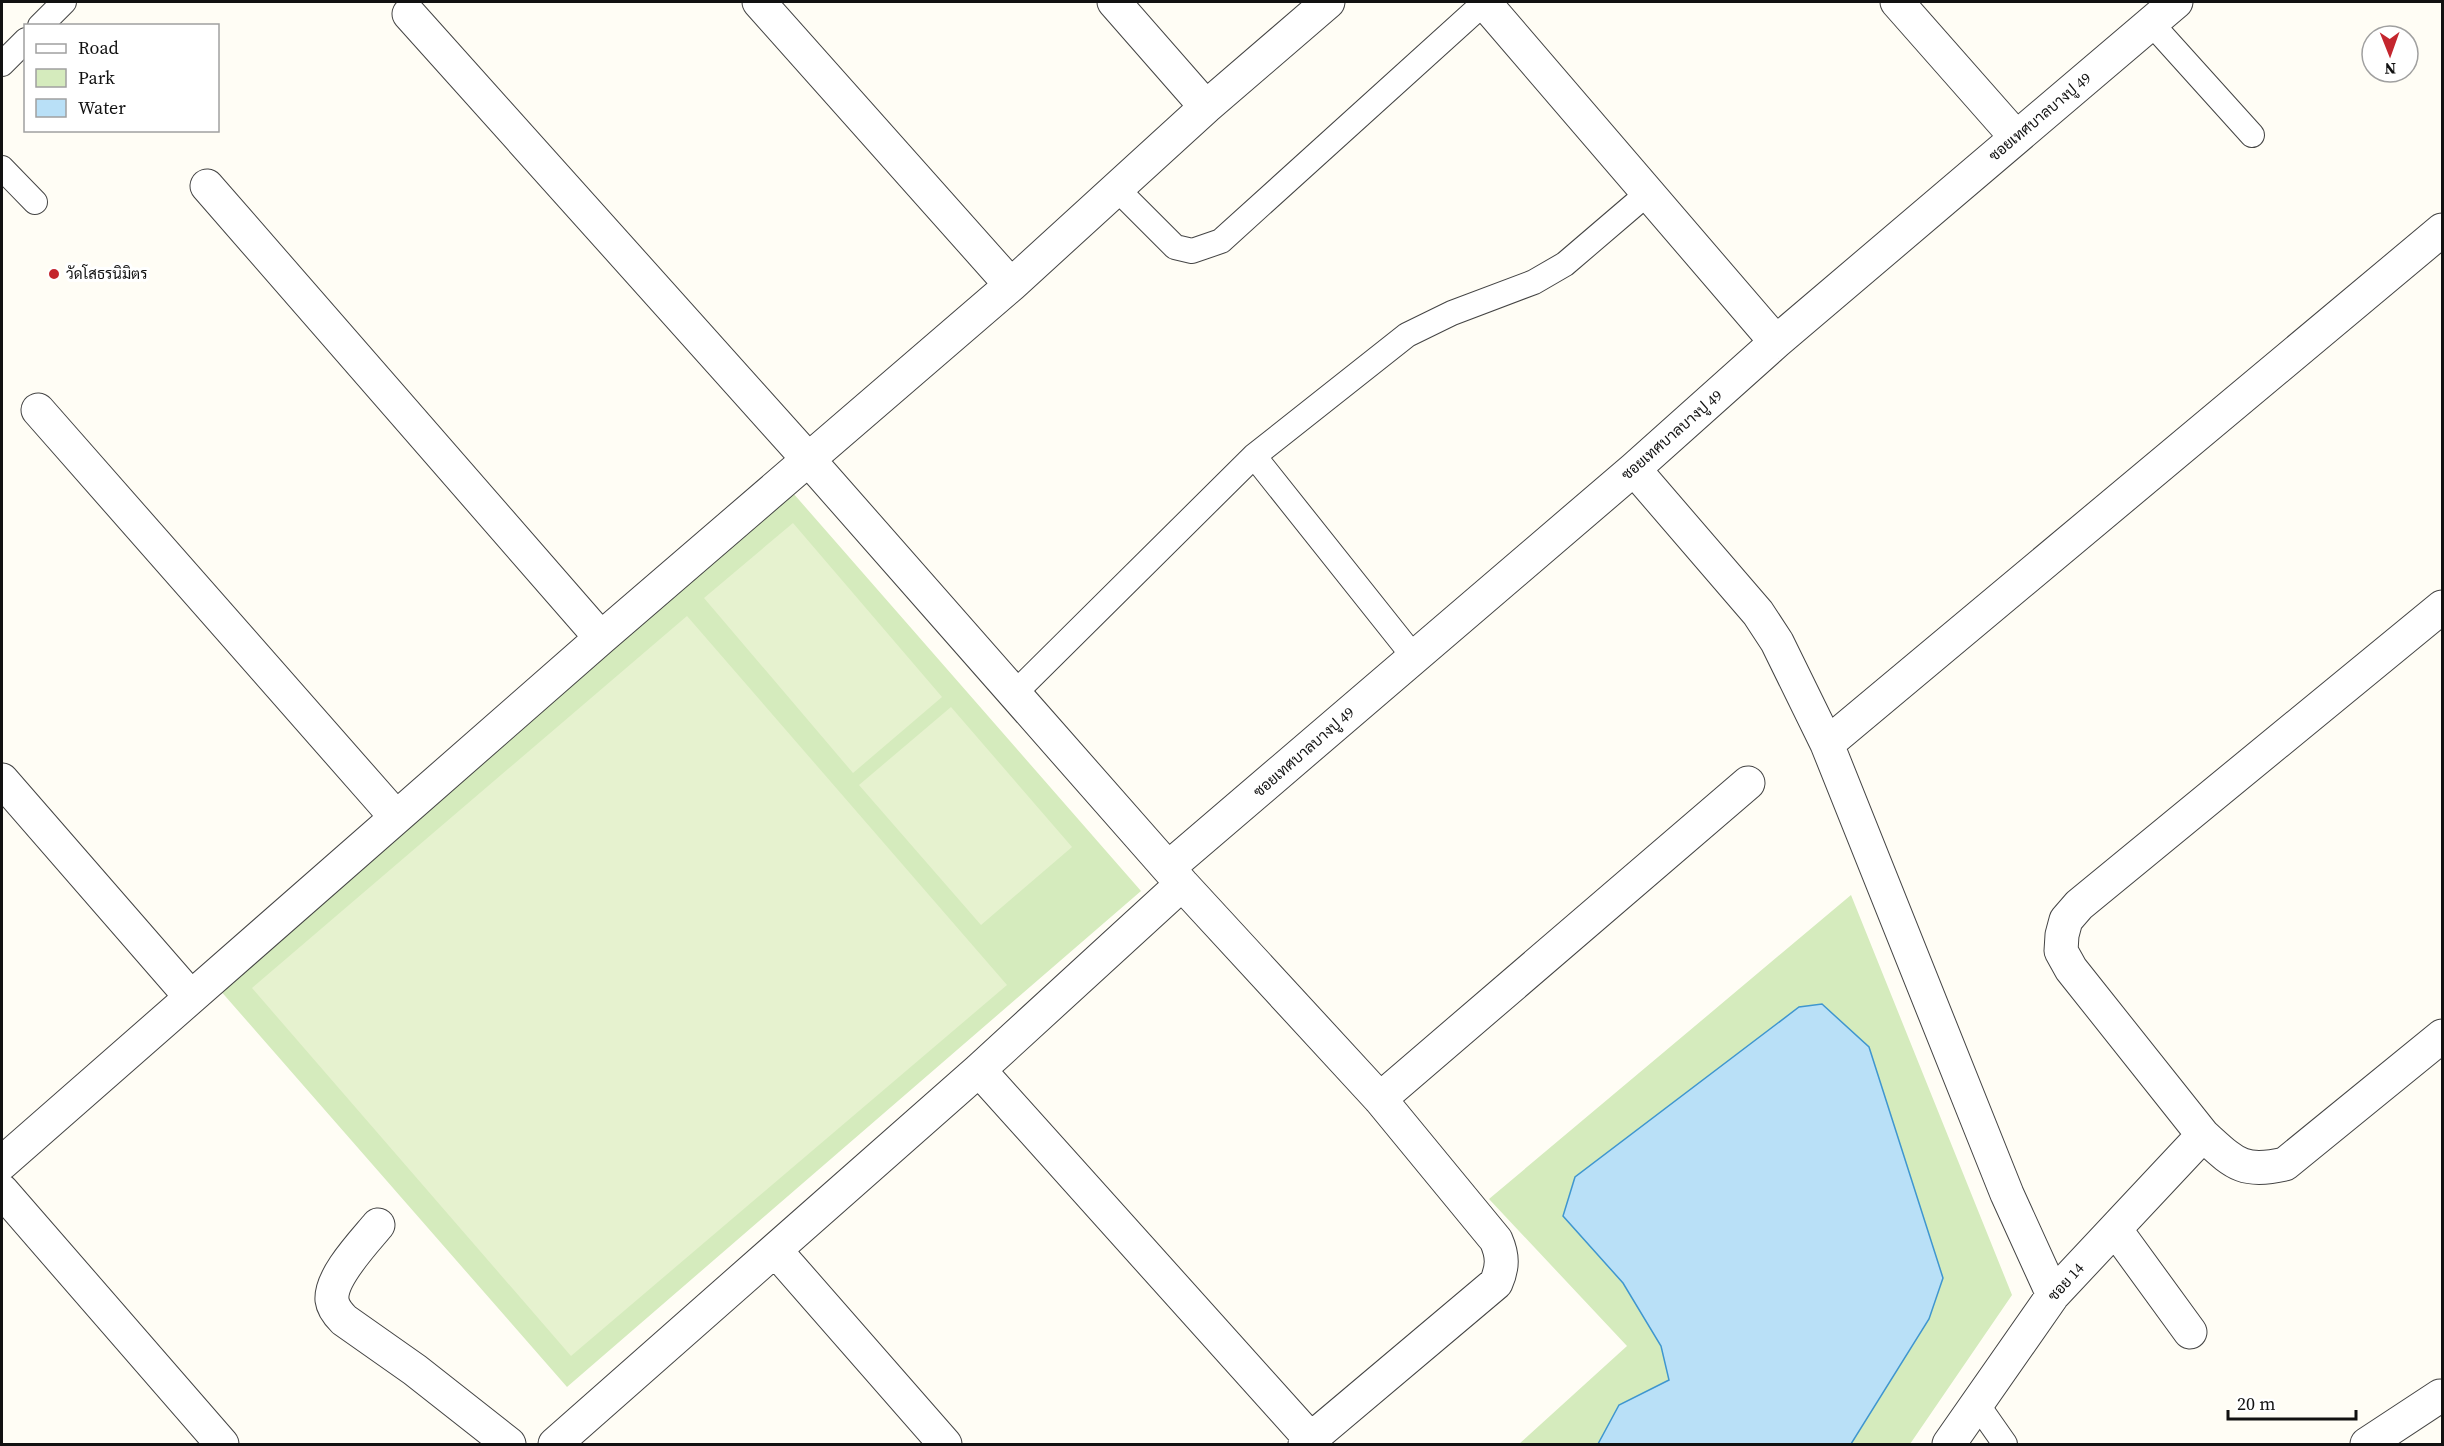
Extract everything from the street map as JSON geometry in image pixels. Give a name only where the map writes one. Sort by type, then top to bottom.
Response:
[{"type":"street","points":[[759,2],[1011,285]]},
{"type":"street","points":[[1114,2],[1206,107]]},
{"type":"street","points":[[2,1163],[601,638],[1011,285],[1206,107],[1328,2]]},
{"type":"street","points":[[1485,2],[1776,342]]},
{"type":"street","points":[[1897,2],[2016,137]]},
{"type":"street","name":"ซอยเทศบาลบางปู 49","points":[[570,1440],[776,1251],[979,1070],[1175,876],[1414,657],[1634,469],[1776,342],[2176,2]]},
{"type":"street","points":[[409,14],[808,459],[1175,876],[1380,1099],[1496,1240],[1502,1254],[1502,1270],[1496,1282],[1310,1443],[979,1070]]},
{"type":"street","points":[[207,186],[601,638]]},
{"type":"street","points":[[1827,744],[2442,231]]},
{"type":"street","points":[[38,410],[396,817]]},
{"type":"street","points":[[1634,469],[1758,613],[1777,642],[1827,744],[2007,1194],[2053,1295]]},
{"type":"street","points":[[2442,607],[2079,905],[2066,920],[2061,951],[2071,969],[2203,1135],[2229,1158],[2246,1167],[2265,1168],[2284,1164],[2442,1036]]},
{"type":"street","points":[[2,780],[190,996]]},
{"type":"street","points":[[1380,1099],[1748,783]]},
{"type":"street","name":"ซอย 14","points":[[1949,1444],[2053,1295],[2203,1135]]},
{"type":"street","points":[[2,1191],[222,1444]]},
{"type":"street","points":[[378,1225],[340,1275],[333,1290],[332,1301],[336,1311],[344,1320],[415,1370],[509,1444]]},
{"type":"street","points":[[2115,1229],[2190,1332]]},
{"type":"street","points":[[776,1251],[945,1444]]},
{"type":"street","points":[[2367,1444],[2442,1396]]},
{"type":"lane","points":[[42,24],[64,2]]},
{"type":"lane","points":[[1117,189],[1175,247],[1192,251],[1221,242],[1485,2]]},
{"type":"lane","points":[[2151,23],[2252,135]]},
{"type":"lane","points":[[2,64],[24,42]]},
{"type":"lane","points":[[2,168],[35,202]]},
{"type":"lane","points":[[1015,693],[1254,456],[1407,335],[1452,314],[1534,282],[1565,264],[1648,193]]},
{"type":"lane","points":[[1254,456],[1414,657]]},
{"type":"lane","points":[[1977,1404],[2005,1444]]},
{"type":"green space","points":[[793,493],[1141,891],[567,1387],[219,989]]},
{"type":"green space","points":[[793,523],[942,697],[853,773],[704,598]]},
{"type":"green space","points":[[687,616],[1007,985],[571,1356],[252,988]]},
{"type":"green space","points":[[951,707],[1072,847],[981,925],[859,785]]},
{"type":"green space","points":[[1851,895],[2012,1295],[1910,1444],[1851,1444],[1929,1319],[1943,1278],[1563,1216],[1623,1283],[1661,1346],[1670,1380],[1619,1405],[1598,1444],[1519,1444],[1627,1346],[1489,1199]]},
{"type":"water","points":[[1822,1004],[1869,1047],[1943,1278],[1929,1319],[1851,1444],[1598,1444],[1619,1405],[1669,1380],[1661,1346],[1623,1283],[1563,1216],[1575,1177],[1799,1007]]},
{"type":"place","name":"วัดโสธรนิมิตร","points":[[54,274]]}]
